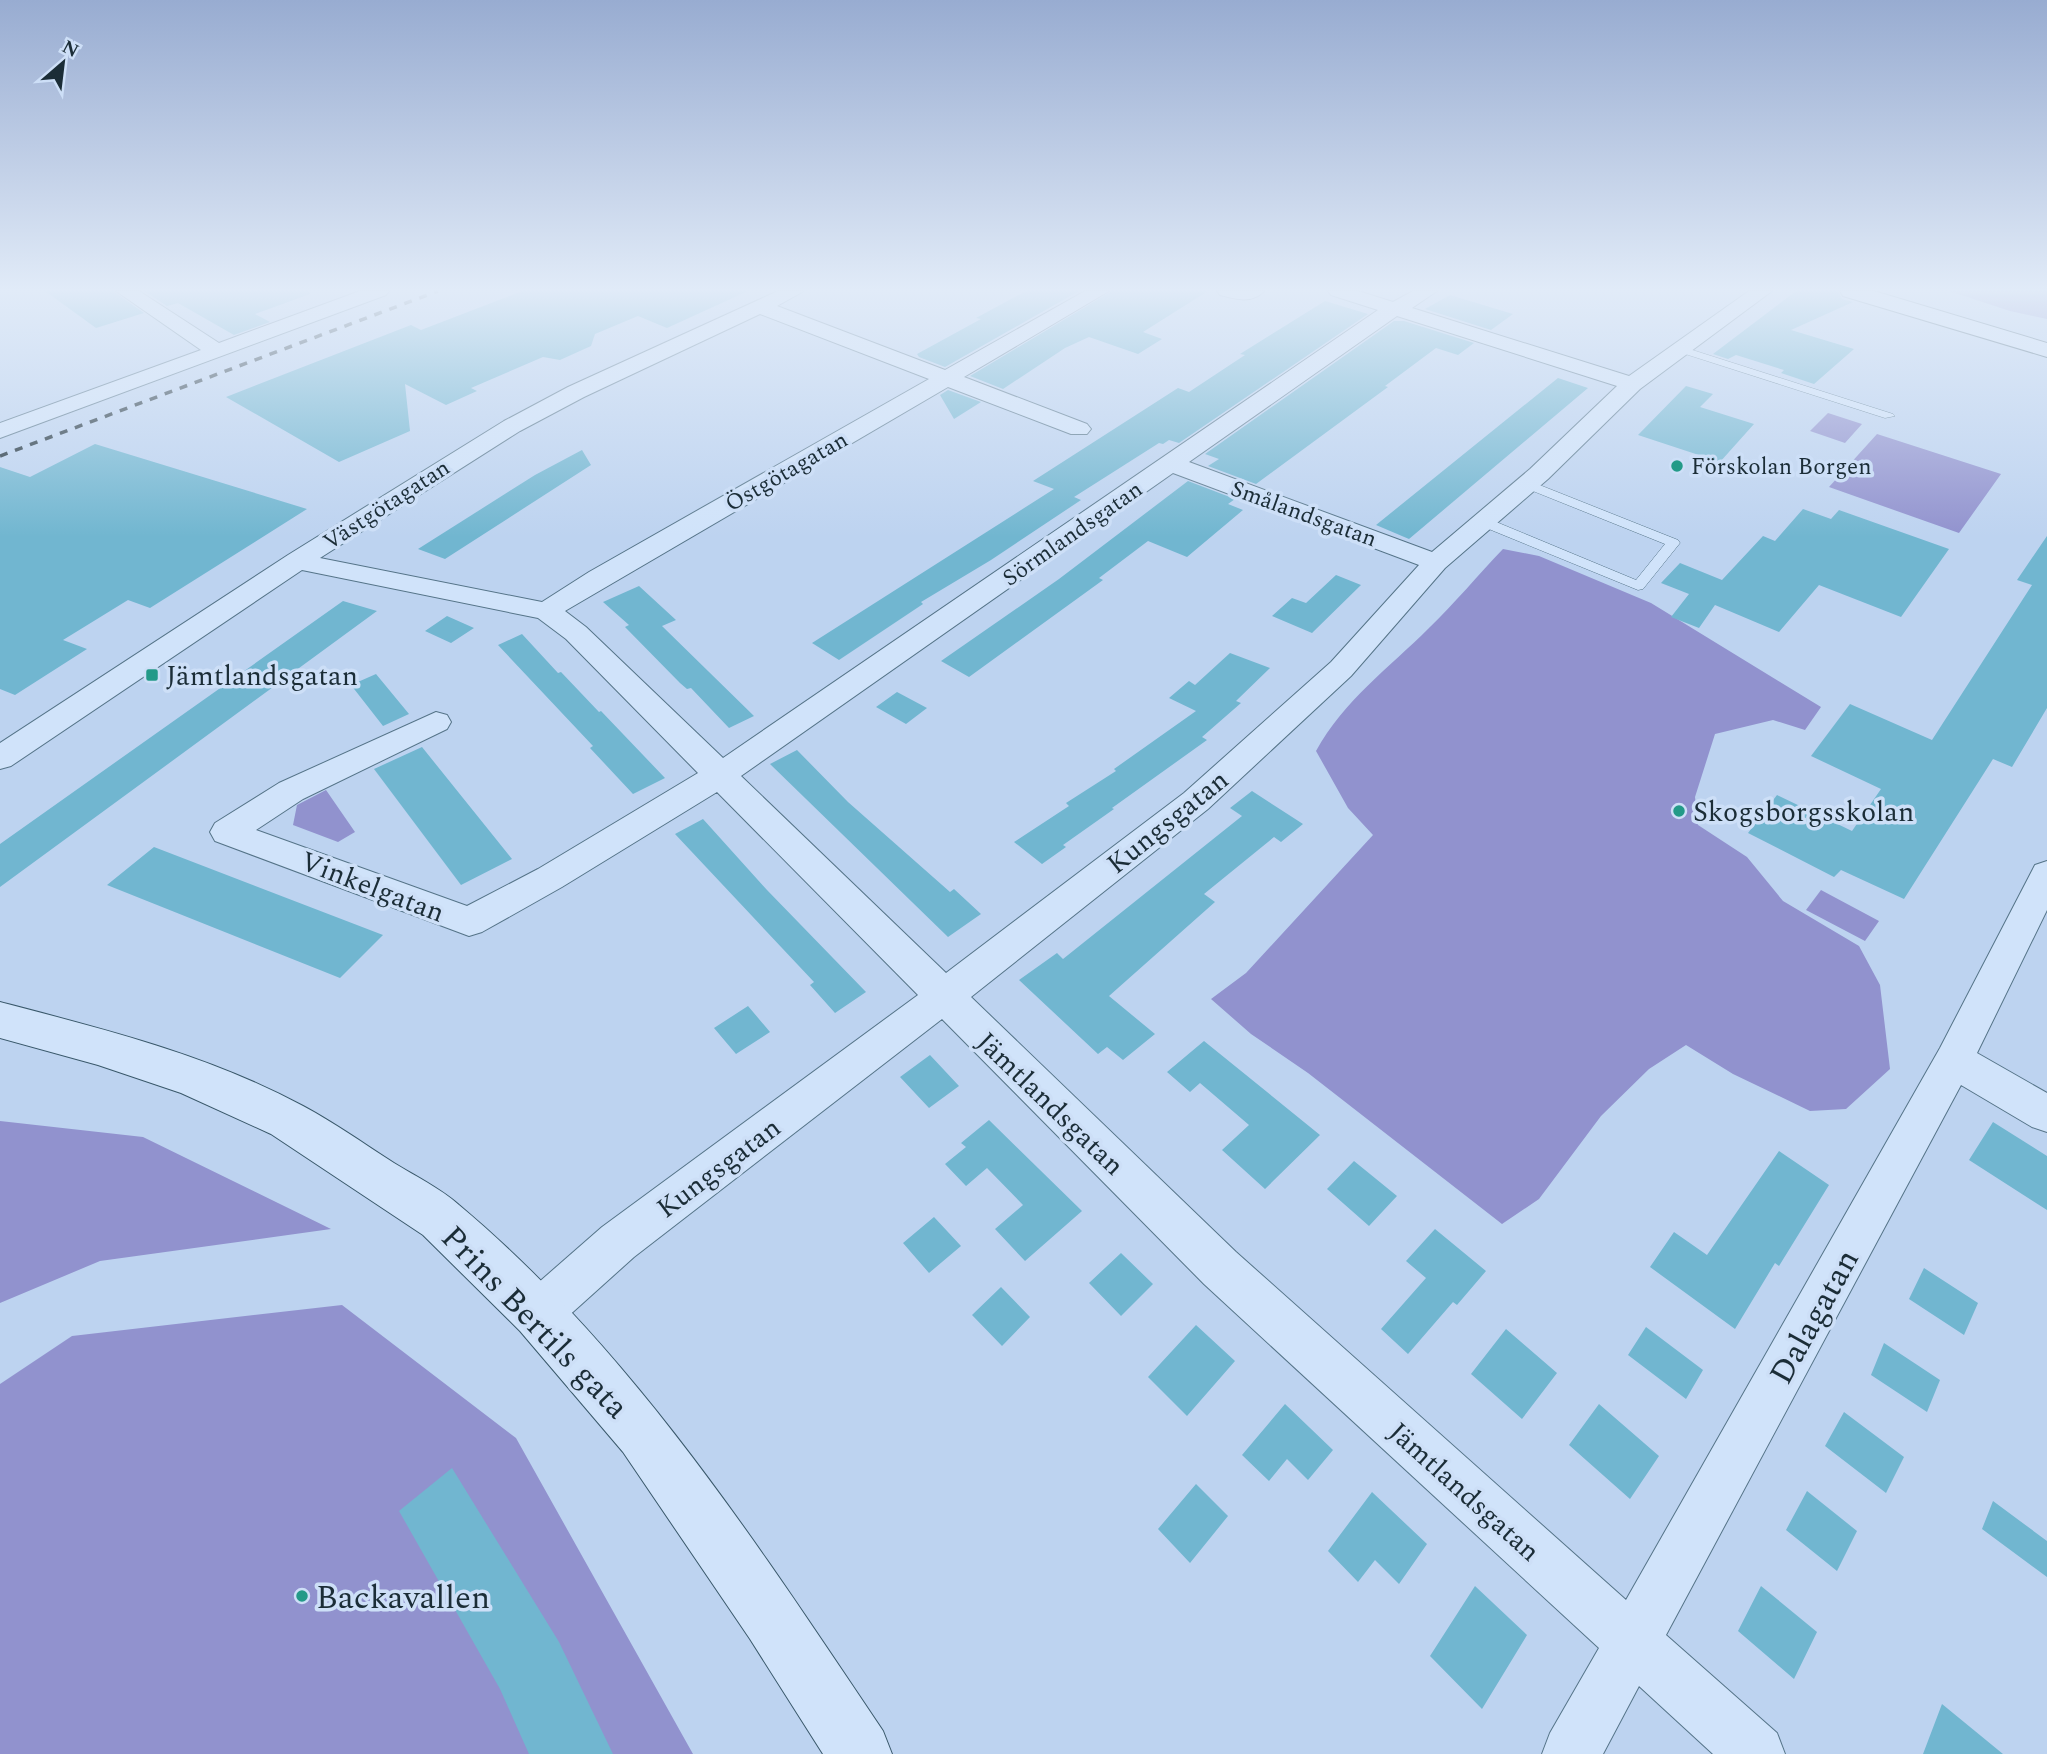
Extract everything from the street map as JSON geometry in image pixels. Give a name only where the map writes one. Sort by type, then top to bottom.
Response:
[{"type":"street","points":[[0,431],[160,373]]},
{"type":"street","name":"Västgötagatan","points":[[0,758],[297,561],[512,426],[617,373]]},
{"type":"street","points":[[931,373],[1079,429]]},
{"type":"street","name":"Östgötagatan","points":[[547,611],[958,373]]},
{"type":"street","name":"Sörmlandsgatan","points":[[719,776],[1302,373]]},
{"type":"street","points":[[1596,373],[1632,384]]},
{"type":"street","name":"Kungsgatan","points":[[538,1312],[618,1242],[943,997],[1196,801],[1341,669],[1436,562],[1527,484],[1632,384],[1648,373]]},
{"type":"street","name":"Smålandsgatan","points":[[1172,464],[1436,562]]},
{"type":"street","name":"Jämtlandsgatan","points":[[297,561],[547,611],[576,633],[1220,1268],[1756,1754]]},
{"type":"street","name":"Vinkelgatan","points":[[436,722],[291,791],[228,832],[469,922],[550,878],[719,776]]},
{"type":"street","name":"Dalagatan","points":[[1571,1754],[1954,1060],[2047,874]]},
{"type":"street","name":"Prins Bertils gata","points":[[0,1020],[98,1046],[194,1078],[287,1120],[440,1219],[538,1312],[642,1433],[771,1618],[860,1754]]},
{"type":"street","points":[[1954,1060],[2047,1114]]},
{"type":"lane","points":[[1756,373],[1889,416]]},
{"type":"lane","points":[[1484,522],[1638,586],[1673,543],[1527,484]]},
{"type":"shaded area","points":[[1828,413],[1862,424],[1845,443],[1810,431]]},
{"type":"shaded area","points":[[1877,434],[2001,474],[1959,533],[1829,487]]},
{"type":"shaded area","points":[[1503,549],[1539,556],[1651,603],[1821,707],[1805,730],[1773,720],[1715,734],[1695,797],[1698,825],[1747,857],[1783,901],[1859,946],[1880,985],[1890,1069],[1846,1109],[1810,1111],[1733,1074],[1686,1045],[1649,1069],[1601,1116],[1539,1199],[1502,1224],[1308,1073],[1251,1034],[1211,999],[1246,973],[1373,835],[1348,808],[1316,751],[1327,733],[1368,685],[1439,618]]},
{"type":"shaded area","points":[[326,790],[355,832],[338,842],[293,825],[297,805]]},
{"type":"shaded area","points":[[1821,890],[1879,921],[1865,941],[1806,910]]},
{"type":"shaded area","points":[[0,1121],[143,1137],[331,1229],[100,1261],[0,1303]]},
{"type":"shaded area","name":"Backavallen","points":[[342,1305],[516,1438],[693,1754],[0,1754],[0,1384],[72,1336]]},
{"type":"building","points":[[288,373],[506,373],[471,388],[477,391],[446,405],[405,384],[410,431],[339,462],[226,397]]},
{"type":"building","points":[[975,373],[1027,373],[1003,389],[970,376]]},
{"type":"building","points":[[1218,373],[1282,373],[1179,443],[1169,440],[1163,444],[1159,443],[1074,497],[1081,500],[991,560],[921,602],[923,604],[839,660],[812,643],[1054,489],[1033,481],[1178,388],[1189,392]]},
{"type":"building","points":[[1320,373],[1403,373],[1385,386],[1388,387],[1256,484],[1208,466],[1219,459],[1205,454]]},
{"type":"building","points":[[1781,373],[1827,373],[1814,384]]},
{"type":"building","points":[[1558,378],[1588,388],[1409,539],[1376,525]]},
{"type":"building","points":[[1686,386],[1713,394],[1700,407],[1754,424],[1720,462],[1638,435]]},
{"type":"building","points":[[948,390],[981,402],[954,419],[940,395]]},
{"type":"building","points":[[95,444],[307,509],[150,608],[128,600],[63,640],[87,649],[15,695],[0,689],[0,467],[30,477]]},
{"type":"building","points":[[582,450],[591,465],[445,559],[418,549],[535,475]]},
{"type":"building","points":[[1188,481],[1235,499],[1228,504],[1243,510],[1187,557],[1148,541],[1099,578],[1103,580],[969,677],[941,661],[1059,579]]},
{"type":"building","points":[[1803,509],[1831,519],[1839,510],[1949,549],[1901,617],[1819,585],[1779,632],[1715,605],[1699,628],[1671,617],[1689,594],[1661,583],[1680,563],[1722,580],[1763,536],[1775,541]]},
{"type":"building","points":[[2047,536],[2047,708],[2012,767],[1993,759],[1904,899],[1841,870],[1834,877],[1748,833],[1777,795],[1852,831],[1881,789],[1811,756],[1850,704],[1932,740],[2032,585],[2017,580]]},
{"type":"building","points":[[1336,575],[1361,585],[1312,633],[1272,616],[1292,598],[1306,603]]},
{"type":"building","points":[[639,586],[676,620],[662,626],[754,716],[729,728],[691,688],[687,689],[680,683],[625,627],[629,625],[603,602]]},
{"type":"building","points":[[343,601],[377,611],[0,887],[0,844]]},
{"type":"building","points":[[447,616],[474,628],[451,643],[425,631]]},
{"type":"building","points":[[522,634],[665,778],[633,794],[590,748],[593,746],[498,645]]},
{"type":"building","points":[[1230,653],[1270,668],[1236,701],[1241,703],[1202,737],[1207,740],[1112,808],[1114,809],[1063,845],[1066,847],[1042,864],[1014,842],[1069,806],[1066,803],[1116,771],[1114,769],[1196,711],[1169,698],[1189,681],[1195,685]]},
{"type":"building","points":[[376,674],[409,714],[383,726],[351,685]]},
{"type":"building","points":[[897,692],[927,708],[906,724],[876,707]]},
{"type":"building","points":[[422,747],[512,859],[461,885],[374,769]]},
{"type":"building","points":[[797,750],[848,802],[950,892],[954,889],[981,914],[948,937],[770,764]]},
{"type":"building","points":[[1252,791],[1303,824],[1281,842],[1274,837],[1204,894],[1215,902],[1109,996],[1155,1034],[1123,1060],[1107,1047],[1098,1054],[1019,980],[1057,953],[1063,959],[1242,816],[1230,808]]},
{"type":"building","points":[[703,819],[767,890],[866,992],[835,1013],[810,985],[814,982],[675,834]]},
{"type":"building","points":[[154,847],[383,935],[340,978],[107,885]]},
{"type":"building","points":[[748,1006],[770,1032],[736,1054],[714,1028]]},
{"type":"building","points":[[1204,1041],[1320,1135],[1265,1189],[1222,1150],[1249,1125],[1200,1083],[1190,1092],[1167,1072]]},
{"type":"building","points":[[930,1055],[959,1086],[929,1108],[900,1077]]},
{"type":"building","points":[[989,1120],[1082,1211],[1025,1261],[995,1229],[1023,1205],[987,1168],[966,1186],[945,1164],[966,1147],[961,1143]]},
{"type":"building","points":[[1993,1122],[2047,1156],[2047,1210],[1969,1160]]},
{"type":"building","points":[[1779,1151],[1829,1185],[1779,1266],[1775,1263],[1735,1329],[1650,1267],[1674,1232],[1707,1255]]},
{"type":"building","points":[[1354,1161],[1397,1196],[1369,1226],[1327,1189]]},
{"type":"building","points":[[934,1217],[961,1246],[929,1273],[903,1243]]},
{"type":"building","points":[[1435,1229],[1486,1271],[1457,1305],[1453,1302],[1408,1354],[1381,1329],[1426,1278],[1406,1261]]},
{"type":"building","points":[[1121,1253],[1153,1284],[1121,1316],[1089,1283]]},
{"type":"building","points":[[1924,1268],[1978,1303],[1964,1335],[1909,1299]]},
{"type":"building","points":[[1001,1287],[1030,1317],[1002,1346],[972,1315]]},
{"type":"building","points":[[1196,1325],[1235,1361],[1187,1416],[1148,1377]]},
{"type":"building","points":[[1646,1327],[1703,1370],[1686,1399],[1628,1355]]},
{"type":"building","points":[[1506,1329],[1557,1373],[1522,1419],[1471,1374]]},
{"type":"building","points":[[1884,1343],[1940,1380],[1927,1412],[1871,1375]]},
{"type":"building","points":[[1285,1404],[1333,1450],[1308,1480],[1287,1459],[1269,1481],[1242,1455]]},
{"type":"building","points":[[1599,1404],[1659,1456],[1630,1499],[1569,1445]]},
{"type":"building","points":[[1844,1412],[1904,1457],[1886,1493],[1825,1446]]},
{"type":"building","points":[[452,1468],[559,1642],[613,1754],[529,1754],[500,1689],[399,1511]]},
{"type":"building","points":[[1196,1484],[1228,1516],[1190,1563],[1158,1529]]},
{"type":"building","points":[[1807,1491],[1857,1531],[1837,1571],[1786,1530]]},
{"type":"building","points":[[1372,1492],[1427,1544],[1399,1584],[1375,1560],[1358,1582],[1328,1551]]},
{"type":"building","points":[[1993,1501],[2047,1541],[2047,1577],[1982,1529]]},
{"type":"building","points":[[1475,1586],[1527,1635],[1482,1709],[1430,1656]]},
{"type":"building","points":[[1761,1586],[1817,1632],[1794,1679],[1738,1631]]},
{"type":"building","points":[[1942,1704],[2003,1754],[1923,1754]]},
{"type":"railway","points":[[0,456],[221,373]]},
{"type":"place","name":"Förskolan Borgen","points":[[1677,466]]},
{"type":"place","name":"Jämtlandsgatan","points":[[152,675]]},
{"type":"place","name":"Skogsborgsskolan","points":[[1679,811]]},
{"type":"place","name":"Backavallen","points":[[302,1596]]}]
